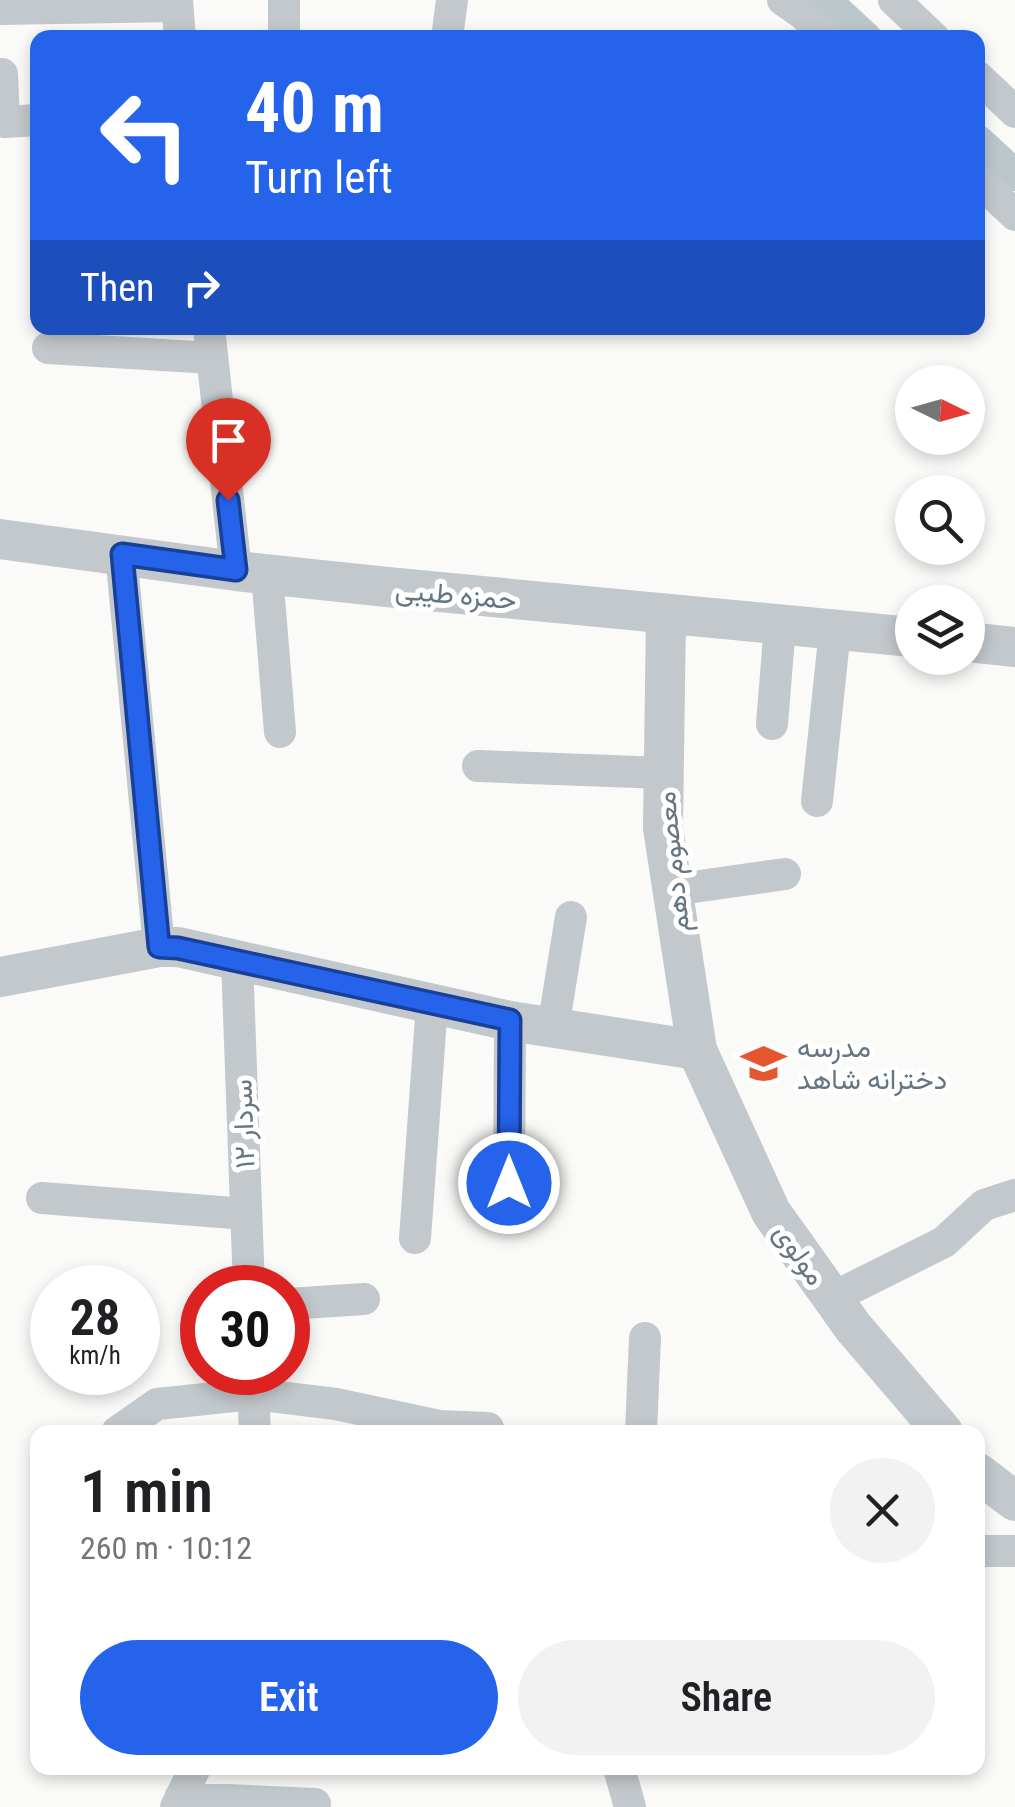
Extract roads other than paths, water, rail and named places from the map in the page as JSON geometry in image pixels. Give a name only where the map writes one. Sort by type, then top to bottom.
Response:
[{"type":"street","points":[[284,0],[284,30]]},
{"type":"street","points":[[448,30],[452,0]]},
{"type":"street","points":[[783,0],[820,30]]},
{"type":"street","points":[[894,0],[926,30]]},
{"type":"street","points":[[0,9],[178,15]]},
{"type":"street","points":[[2,74],[4,122],[30,120]]},
{"type":"street","points":[[985,84],[1015,112]]},
{"type":"street","points":[[985,191],[1015,215]]},
{"type":"street","points":[[48,348],[211,343],[280,732]]},
{"type":"street","name":"حمزه طیبی","points":[[0,539],[251,572],[895,635]]},
{"type":"street","points":[[122,554],[159,947]]},
{"type":"street","name":"معصوم دهم","points":[[666,614],[662,828],[697,1050]]},
{"type":"street","points":[[772,724],[780,625]]},
{"type":"street","points":[[817,801],[835,630]]},
{"type":"street","points":[[985,644],[1015,647]]},
{"type":"street","points":[[478,766],[663,773]]},
{"type":"street","points":[[672,890],[785,874]]},
{"type":"street","points":[[553,1028],[571,917]]},
{"type":"street","points":[[0,978],[159,947],[178,948],[510,1020],[697,1050]]},
{"type":"street","name":"سردار ۱۲","points":[[237,960],[248,1265]]},
{"type":"street","points":[[415,1238],[432,1004]]},
{"type":"street","points":[[509,1183],[510,1020]]},
{"type":"street","name":"مولوی","points":[[697,1050],[771,1212],[853,1327],[937,1425]]},
{"type":"street","points":[[832,1298],[944,1242],[984,1204],[1015,1195]]},
{"type":"street","points":[[42,1198],[246,1214]]},
{"type":"street","points":[[310,1302],[364,1298]]},
{"type":"street","points":[[642,1425],[645,1338]]},
{"type":"street","points":[[127,1425],[157,1404],[198,1395]]},
{"type":"street","points":[[253,1395],[254,1425]]},
{"type":"street","points":[[300,1395],[434,1425]]},
{"type":"street","points":[[985,1477],[1015,1501]]},
{"type":"street","points":[[985,1552],[1015,1551]]},
{"type":"street","points":[[192,1775],[178,1802],[315,1804]]},
{"type":"street","points":[[620,1775],[630,1807]]},
{"type":"waterway","points":[[825,0],[857,30]]},
{"type":"waterway","points":[[985,147],[1015,175]]},
{"type":"place","name":"مدرسه دخترانه شاهد","points":[[764,1063]]}]
